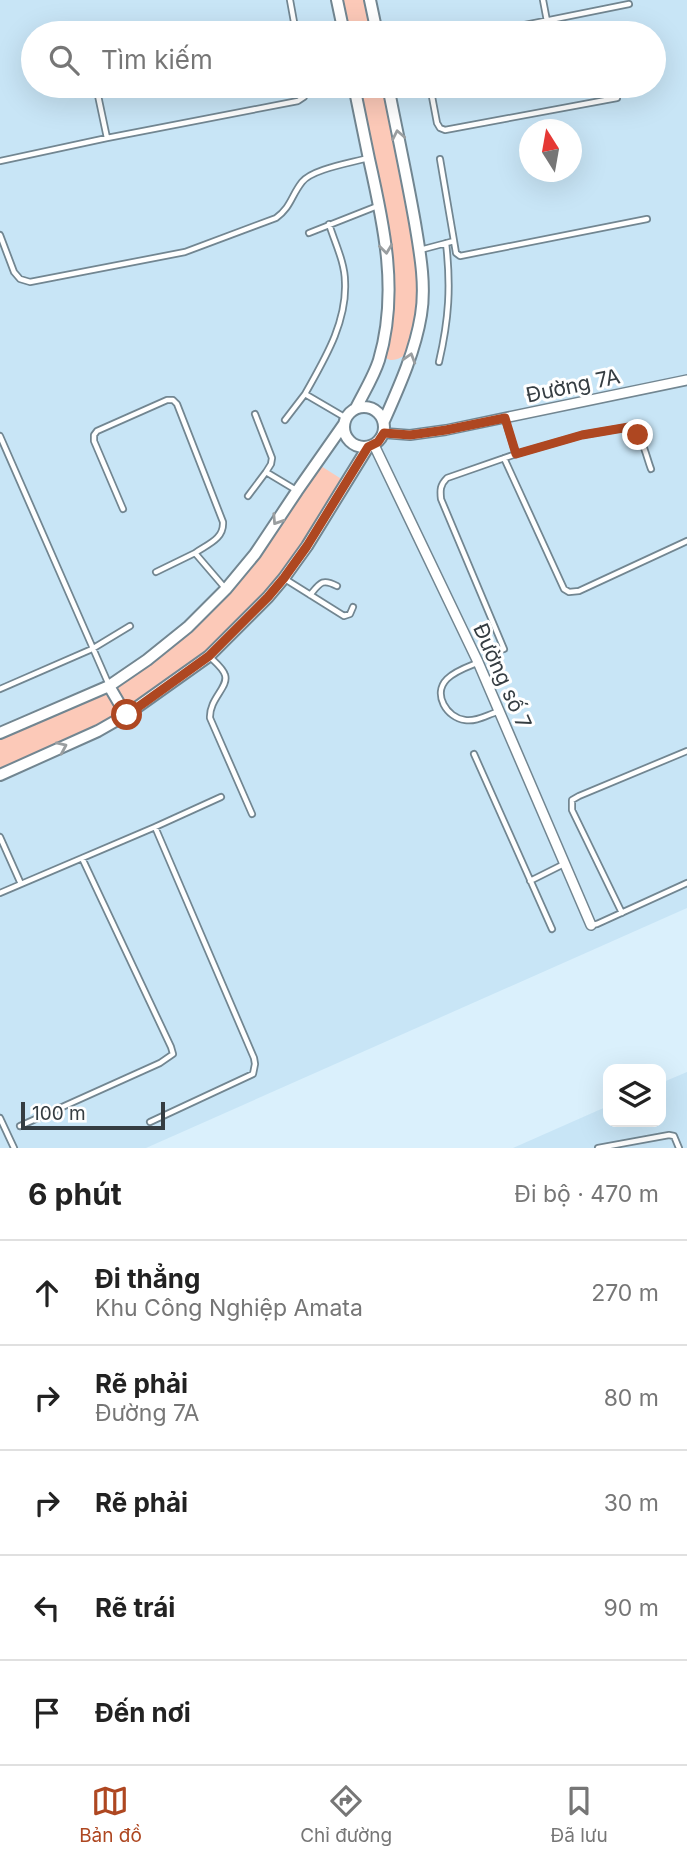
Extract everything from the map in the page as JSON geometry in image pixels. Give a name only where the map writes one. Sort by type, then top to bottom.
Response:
[{"type":"street","points":[[337,0],[341,21]]},
{"type":"street","points":[[370,0],[374,21]]},
{"type":"street","points":[[356,98],[380,205],[390,280],[387,323],[379,361],[356,408]]},
{"type":"street","points":[[0,775],[127,715],[209,656],[284,578],[371,446],[382,437],[406,370],[422,312],[423,284],[390,98]]},
{"type":"street","name":"Đường 7A","points":[[384,427],[410,435],[446,430],[687,380]]},
{"type":"street","points":[[0,733],[109,686],[147,660],[188,627],[226,589],[255,554],[350,412],[363,407],[375,409],[382,416],[384,427]]},
{"type":"street","points":[[345,421],[344,433],[350,441],[356,445],[371,446]]},
{"type":"street","name":"Đường số 7","points":[[371,446],[478,662],[592,925]]},
{"type":"street","points":[[109,686],[127,715]]},
{"type":"lane","points":[[290,0],[294,21]]},
{"type":"lane","points":[[543,0],[547,21],[629,4]]},
{"type":"lane","points":[[99,98],[107,138]]},
{"type":"lane","points":[[0,161],[302,98]]},
{"type":"lane","points":[[432,98],[437,123],[445,130],[617,98]]},
{"type":"lane","points":[[0,235],[14,272],[20,279],[30,282],[185,252],[276,218],[287,210],[302,181],[310,174],[369,158]]},
{"type":"lane","points":[[440,159],[456,253],[460,256],[648,219]]},
{"type":"lane","points":[[309,233],[380,205]]},
{"type":"lane","points":[[285,420],[305,394],[324,361],[341,319],[346,283],[330,224]]},
{"type":"lane","points":[[419,251],[454,241]]},
{"type":"lane","points":[[439,362],[446,334],[449,304],[450,276],[446,243]]},
{"type":"lane","points":[[305,394],[345,421]]},
{"type":"lane","points":[[123,509],[94,441],[94,435],[97,431],[167,400],[173,400],[177,404],[224,530],[219,538],[156,572]]},
{"type":"lane","points":[[248,496],[266,472],[272,458],[255,414]]},
{"type":"lane","points":[[505,418],[516,454]]},
{"type":"lane","points":[[504,649],[441,499],[442,484],[447,478],[516,454],[582,435],[629,427],[638,435],[651,469]]},
{"type":"lane","points":[[0,436],[109,686]]},
{"type":"lane","points":[[0,461],[9,457]]},
{"type":"lane","points":[[504,458],[564,589],[569,592],[579,591],[687,541]]},
{"type":"lane","points":[[266,472],[297,491]]},
{"type":"lane","points":[[195,552],[226,589]]},
{"type":"lane","points":[[284,578],[344,616],[350,614],[353,607]]},
{"type":"lane","points":[[310,595],[324,582],[337,586]]},
{"type":"lane","points":[[0,690],[92,649],[130,626]]},
{"type":"lane","points":[[209,656],[224,671],[226,678],[225,685],[212,702],[210,718],[252,814]]},
{"type":"lane","points":[[478,662],[445,680],[441,688],[442,700],[452,716],[462,720],[473,721],[499,711]]},
{"type":"lane","points":[[622,913],[572,810],[572,800],[687,751]]},
{"type":"lane","points":[[474,754],[552,929]]},
{"type":"lane","points":[[0,892],[221,797]]},
{"type":"lane","points":[[150,1122],[253,1074],[256,1064],[155,827]]},
{"type":"lane","points":[[0,837],[21,884]]},
{"type":"lane","points":[[20,1126],[160,1063],[173,1054],[82,858]]},
{"type":"lane","points":[[530,881],[565,864]]},
{"type":"lane","points":[[592,925],[687,883]]},
{"type":"lane","points":[[0,1118],[13,1148]]},
{"type":"lane","points":[[598,1148],[669,1135],[674,1136],[679,1148]]},
{"type":"shaded area","points":[[0,0],[687,0],[687,908],[146,1148],[0,1148]]},
{"type":"shaded area","points":[[343,0],[365,0],[369,21],[347,21]]},
{"type":"shaded area","points":[[363,98],[384,98],[414,251],[416,311],[405,355],[395,360],[385,357],[393,323],[395,280],[385,204]]},
{"type":"shaded area","points":[[321,466],[343,480],[279,576],[205,652],[126,709],[114,689],[194,629],[229,594],[261,555]]},
{"type":"shaded area","points":[[109,692],[121,712],[0,769],[0,739]]},
{"type":"shaded area","points":[[687,1072],[687,1148],[513,1148],[603,1108],[603,1127],[666,1127],[666,1081]]},
{"type":"route","points":[[127,715],[209,656],[268,597],[307,546],[368,447],[378,442],[384,433],[410,435],[505,418],[516,454],[582,435],[629,427],[638,435]]}]
